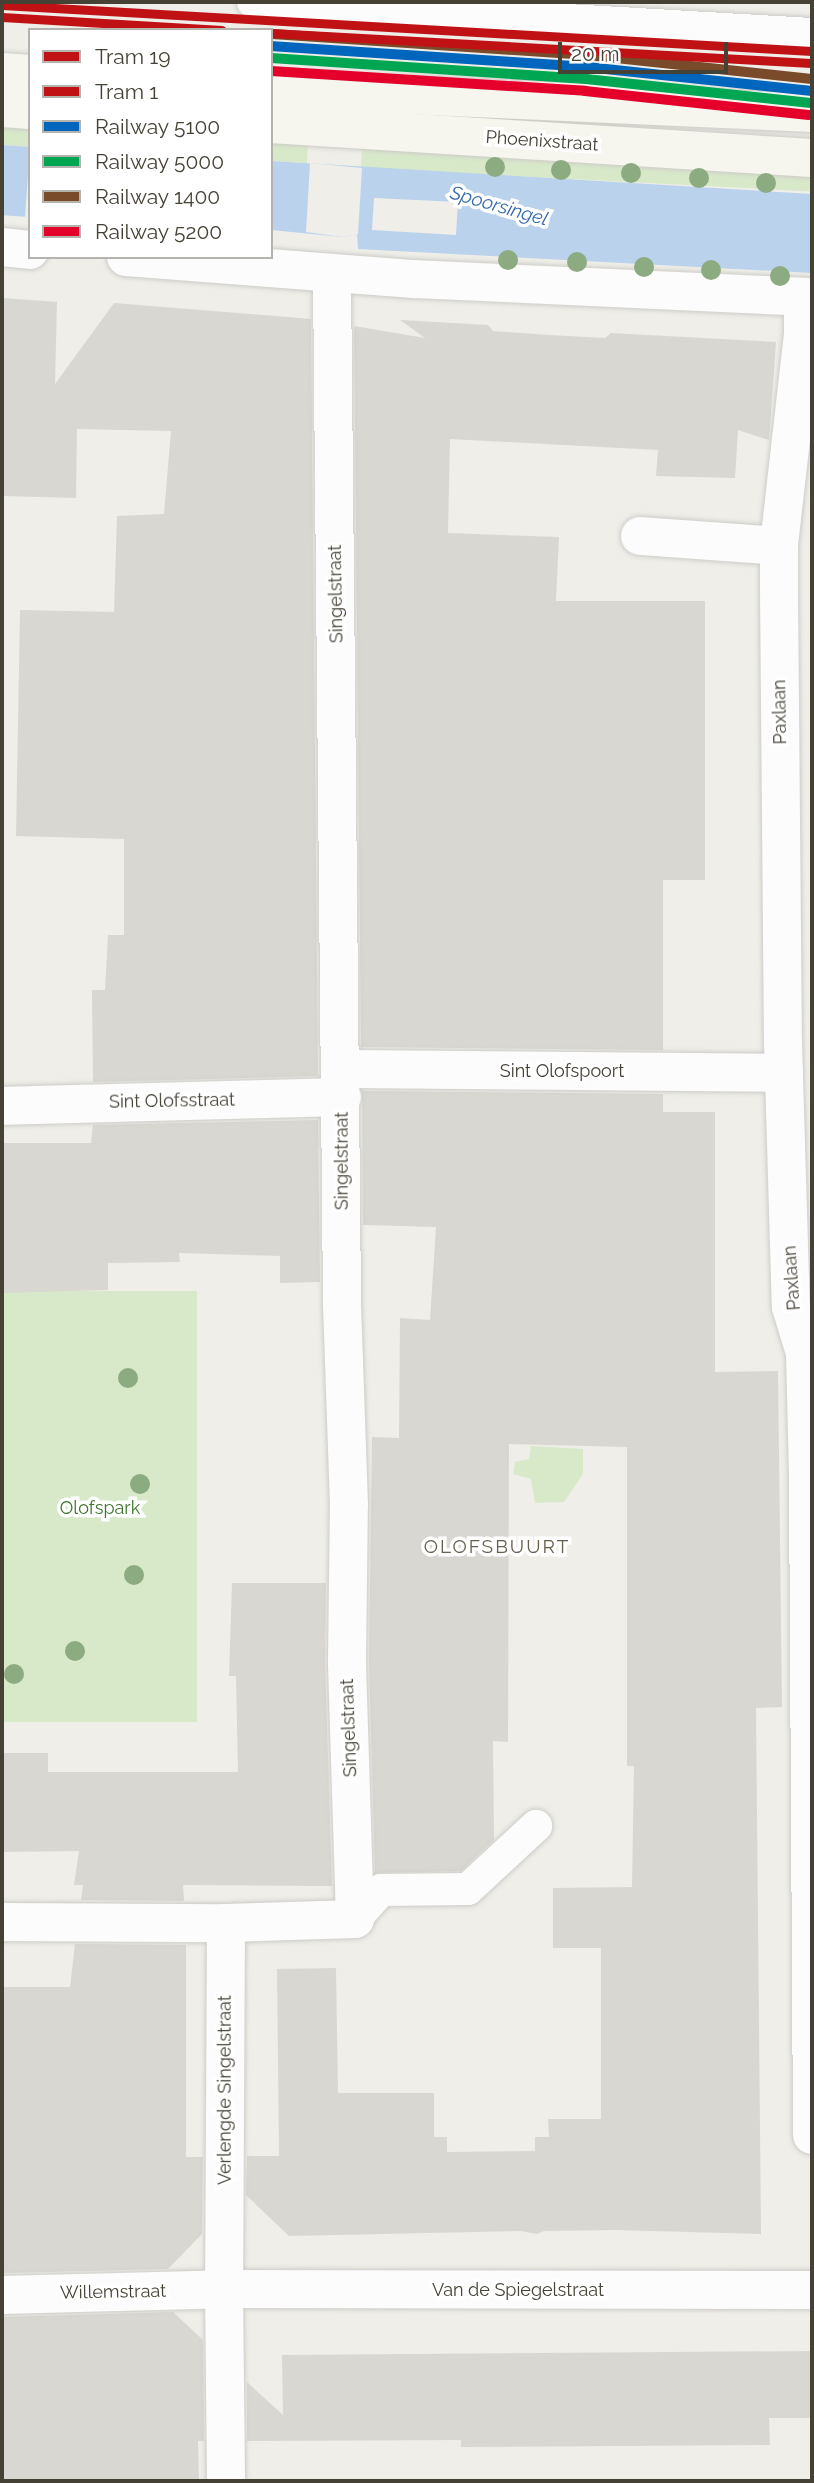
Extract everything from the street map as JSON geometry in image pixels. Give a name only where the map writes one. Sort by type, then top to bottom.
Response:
[{"type":"street","points":[[2,72],[28,74]]},
{"type":"street","points":[[273,89],[812,113]]},
{"type":"street","points":[[2,108],[28,110]]},
{"type":"street","name":"Phoenixstraat","points":[[273,124],[812,158]]},
{"type":"street","points":[[2,247],[28,250]]},
{"type":"street","points":[[150,259],[332,274],[808,297]]},
{"type":"street","name":"Singelstraat","points":[[332,274],[342,1300],[349,1505],[347,1661],[355,1919]]},
{"type":"street","name":"Paxlaan","points":[[808,297],[779,546],[793,1053],[791,1307],[805,1353],[810,1480],[812,2135]]},
{"type":"street","points":[[640,536],[779,546]]},
{"type":"street","name":"Sint Olofspoort","points":[[341,1083],[793,1053]]},
{"type":"street","name":"Sint Olofsstraat","points":[[2,1106],[341,1083]]},
{"type":"street","points":[[2,1922],[226,1923],[355,1919]]},
{"type":"street","name":"Verlengde Singelstraat","points":[[226,1923],[226,2481]]},
{"type":"street","name":"Van de Spiegelstraat","points":[[224,2289],[812,2291]]},
{"type":"street","name":"Willemstraat","points":[[2,2295],[224,2289]]},
{"type":"lane","points":[[253,2],[812,34]]},
{"type":"lane","points":[[355,1919],[381,1890],[468,1889],[536,1826]]},
{"type":"green space","points":[[2,127],[28,129],[28,147],[2,145]]},
{"type":"green space","points":[[273,141],[308,143],[307,163],[273,161]]},
{"type":"green space","points":[[362,147],[812,171],[811,192],[361,168]]},
{"type":"green space","name":"Olofspark","points":[[2,1291],[197,1291],[197,1722],[2,1722]]},
{"type":"green space","points":[[531,1446],[583,1449],[583,1474],[564,1502],[535,1503],[531,1479],[513,1474],[515,1462],[529,1459]]},
{"type":"water","points":[[2,145],[28,147],[25,217],[2,215]]},
{"type":"water","name":"Spoorsingel","points":[[273,161],[812,194],[812,273],[358,249],[357,234],[343,237],[273,230]],"holes":[[[374,198],[458,202],[456,235],[372,230]]]},
{"type":"pier","points":[[310,163],[362,168],[358,234],[343,237],[306,232]]},
{"type":"building","points":[[2,298],[57,302],[55,384],[114,303],[311,319],[318,1076],[93,1082],[92,990],[105,990],[108,935],[124,935],[124,839],[16,836],[20,610],[114,612],[117,516],[164,514],[171,431],[77,429],[76,498],[2,496]]},
{"type":"building","points":[[400,320],[488,325],[493,331],[549,335],[605,338],[611,333],[776,342],[769,440],[738,430],[735,478],[656,476],[658,450],[450,439],[448,533],[559,537],[556,601],[705,601],[705,880],[663,880],[663,1050],[361,1047],[354,326],[425,338]]},
{"type":"building","points":[[362,1091],[663,1094],[663,1112],[715,1112],[715,1372],[778,1371],[782,1707],[756,1708],[761,2234],[616,2230],[544,2231],[537,2234],[520,2231],[289,2236],[246,2195],[247,2156],[279,2156],[277,1969],[336,1968],[338,2093],[434,2093],[434,2137],[447,2137],[447,2152],[535,2151],[535,2137],[549,2137],[548,2119],[601,2119],[601,1948],[553,1948],[553,1888],[632,1887],[634,1766],[627,1766],[627,1447],[509,1444],[508,1742],[493,1741],[494,1840],[461,1871],[375,1873],[369,1661],[372,1437],[399,1438],[400,1318],[430,1320],[436,1227],[363,1225]]},
{"type":"building","points":[[318,1120],[320,1282],[280,1283],[280,1256],[179,1253],[180,1262],[108,1263],[108,1290],[2,1293],[2,1143],[91,1143],[93,1125]]},
{"type":"building","points":[[232,1583],[326,1583],[325,1662],[332,1886],[183,1885],[184,1901],[81,1900],[83,1885],[74,1885],[79,1851],[2,1852],[3,1753],[48,1753],[48,1772],[238,1772],[236,1676],[229,1676]]},
{"type":"building","points":[[75,1944],[186,1945],[186,2157],[203,2157],[202,2234],[168,2269],[2,2273],[2,1987],[70,1987]]},
{"type":"building","points":[[173,2312],[203,2340],[204,2441],[198,2441],[199,2481],[2,2481],[2,2317]]},
{"type":"building","points":[[812,2351],[812,2418],[769,2418],[770,2445],[461,2447],[461,2440],[247,2441],[247,2382],[283,2415],[282,2355]]},
{"type":"tram line","name":"19","points":[[2,5],[812,51]]},
{"type":"tram line","name":"1","points":[[2,17],[188,28]]},
{"type":"tram line","name":"1","points":[[273,33],[811,63]]},
{"type":"rail line","name":"1400","points":[[273,34],[588,55],[812,79]]},
{"type":"rail line","name":"5100","points":[[273,46],[587,67],[812,91]]},
{"type":"rail line","name":"5000","points":[[273,58],[586,79],[811,103]]},
{"type":"rail line","name":"5200","points":[[273,71],[585,91],[809,115]]},
{"type":"district","name":"OLOFSBUURT","points":[[497,1547]]}]
